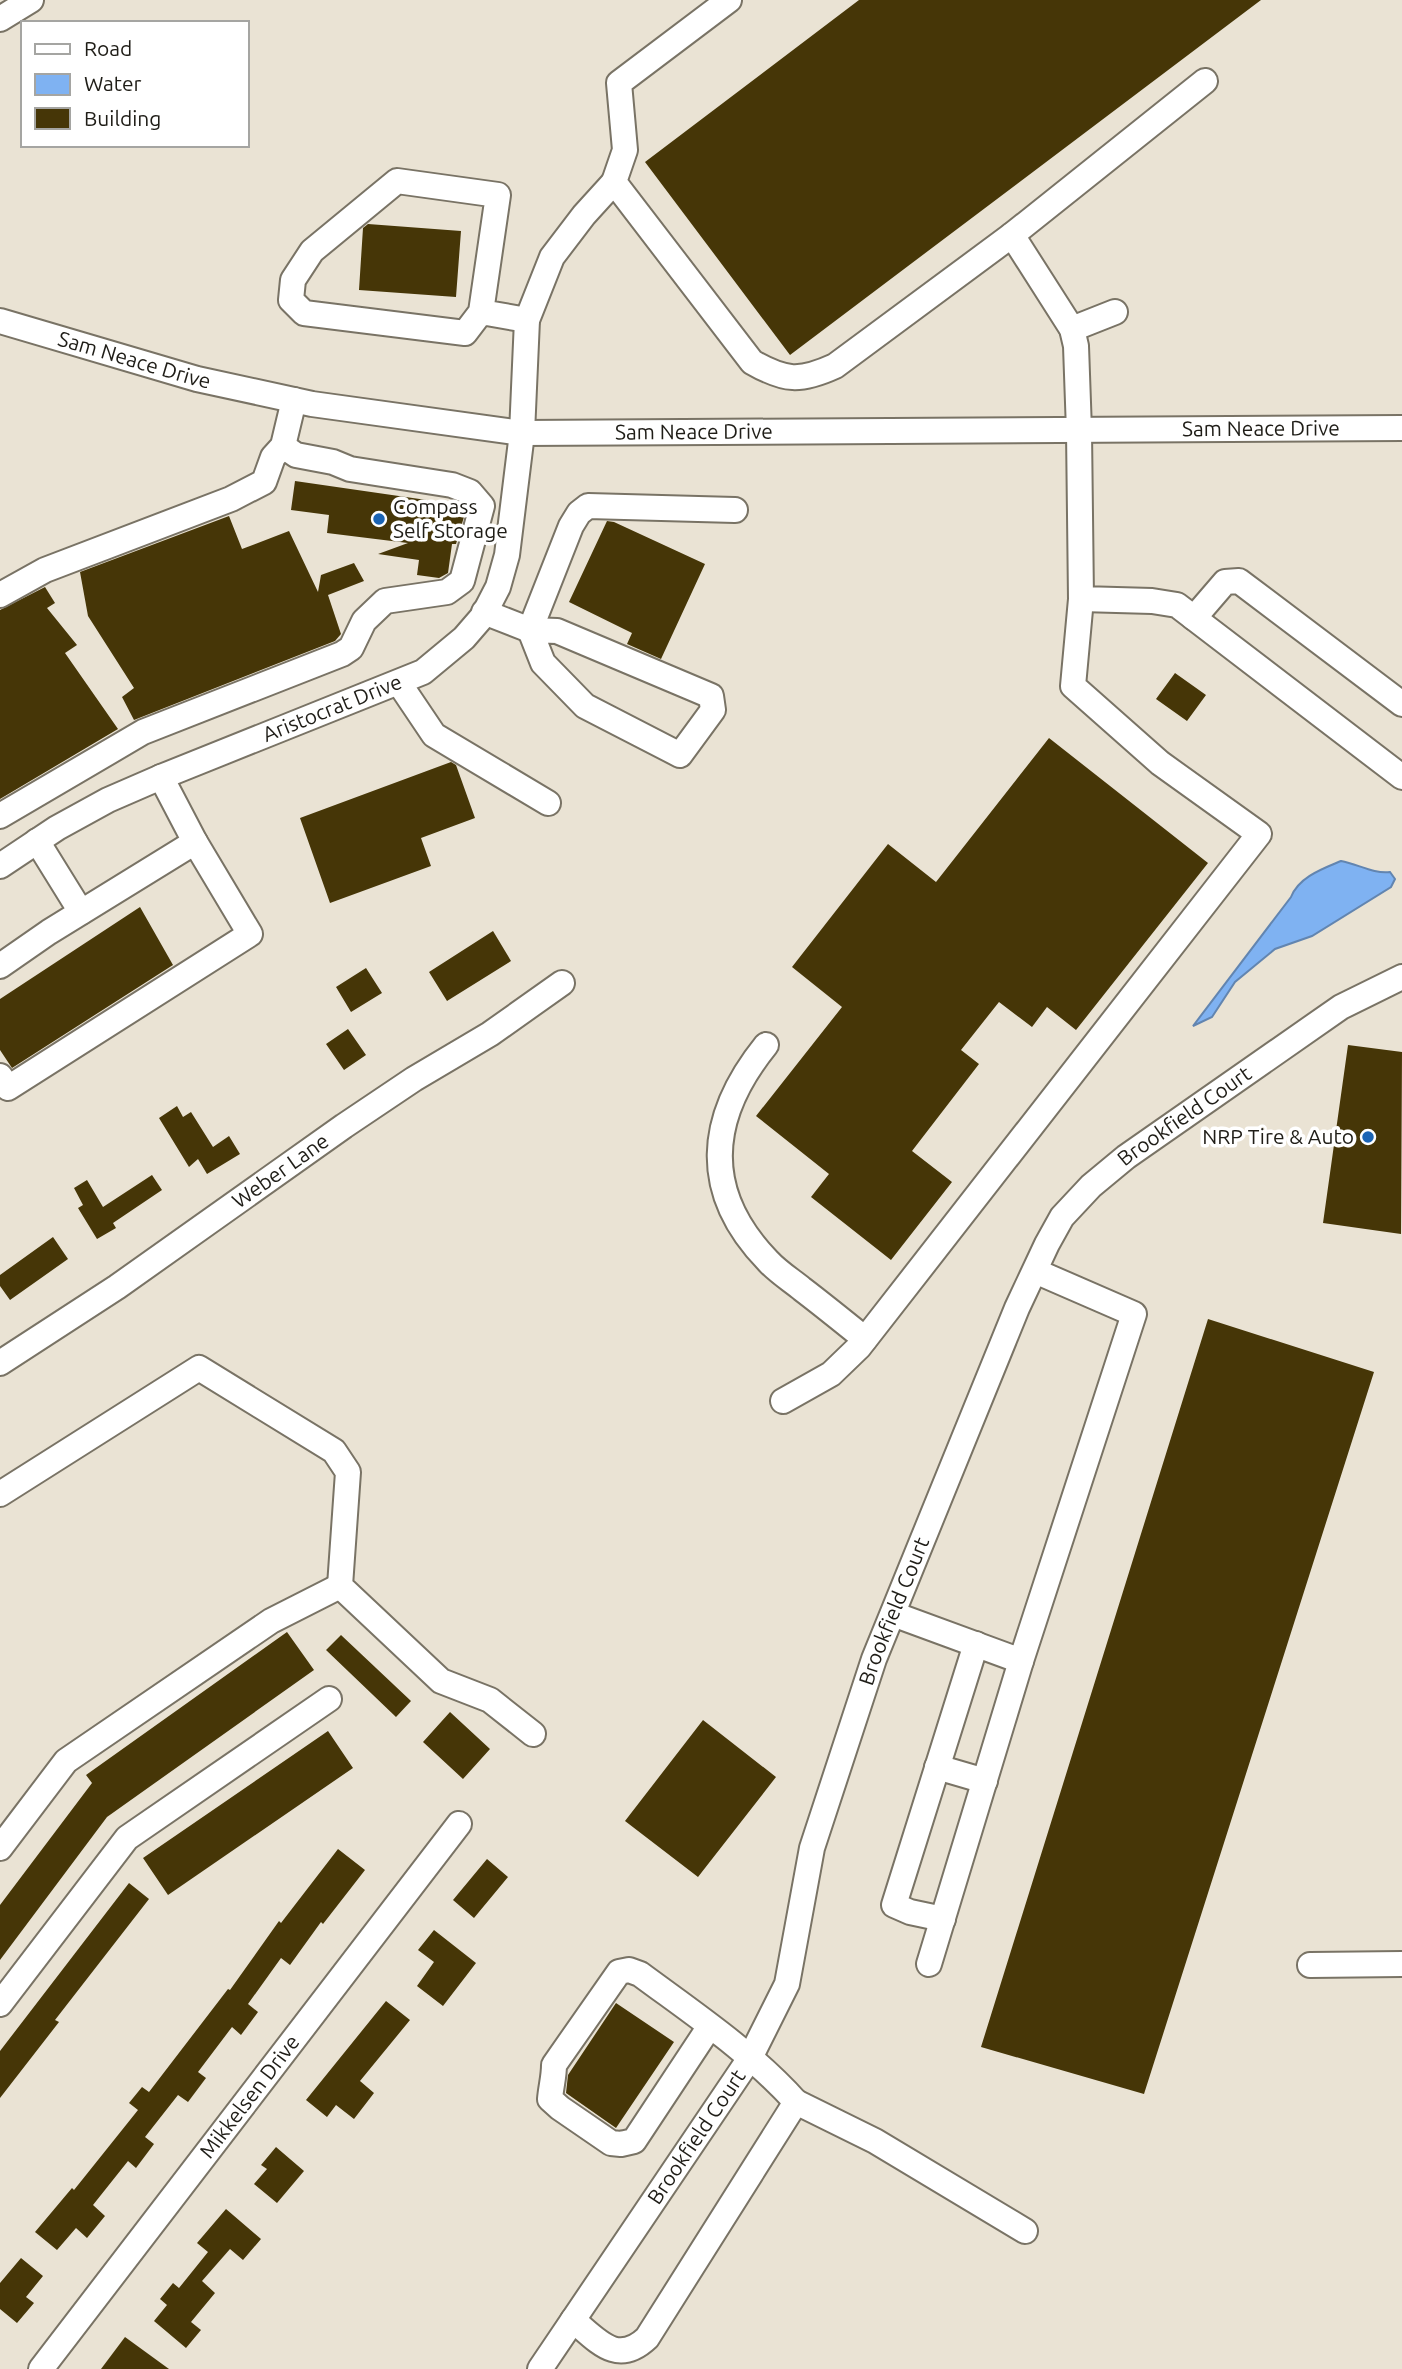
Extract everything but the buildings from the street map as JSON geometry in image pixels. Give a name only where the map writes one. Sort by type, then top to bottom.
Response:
[{"type":"street","points":[[0,19],[31,0]]},
{"type":"street","points":[[729,0],[620,83],[625,150],[614,182],[752,362],[771,373],[792,379],[813,376],[835,366],[1012,235],[1205,81]]},
{"type":"street","points":[[397,181],[498,195],[481,312],[465,333],[304,313],[291,300],[293,280],[312,251],[397,181]]},
{"type":"street","name":"Aristocrat Drive","points":[[0,866],[108,800],[423,672],[464,638],[484,612],[498,587],[507,555],[522,433],[527,320],[552,257],[614,182]]},
{"type":"street","points":[[783,1401],[831,1374],[865,1339],[1259,834],[1160,763],[1073,686],[1081,599],[1076,346],[1073,329],[1012,235]]},
{"type":"street","points":[[481,312],[527,320]]},
{"type":"street","points":[[1073,329],[1115,312]]},
{"type":"street","name":"Sam Neace Drive","points":[[0,321],[197,379],[294,400],[522,433],[1402,428]]},
{"type":"street","points":[[0,595],[45,570],[231,499],[264,482],[273,457],[283,446],[294,400]]},
{"type":"street","points":[[0,816],[143,732],[342,654],[351,648],[364,621],[385,601],[447,592],[462,581],[482,506],[470,492],[452,485],[350,469],[333,461],[296,455],[283,446]]},
{"type":"street","points":[[484,612],[530,630],[557,631],[711,696],[713,710],[680,755],[585,706],[543,663],[530,630],[571,526],[579,513],[588,506],[735,510]]},
{"type":"street","points":[[1194,618],[1225,582],[1239,581],[1402,704]]},
{"type":"street","points":[[1081,599],[1152,601],[1177,605],[1402,776]]},
{"type":"street","points":[[398,683],[434,735],[548,803]]},
{"type":"street","points":[[0,1076],[8,1088],[250,934],[195,842],[161,777]]},
{"type":"street","points":[[37,841],[81,912]]},
{"type":"street","points":[[0,965],[195,842]]},
{"type":"street","name":"Brookfield Court","points":[[540,2369],[750,2058],[788,1984],[811,1848],[874,1659],[1017,1308],[1062,1217],[1091,1186],[1126,1157],[1341,1007],[1402,977]]},
{"type":"street","name":"Weber Lane","points":[[0,1363],[117,1287],[344,1126],[414,1079],[490,1034],[562,984]]},
{"type":"street","points":[[766,1045],[739,1084],[720,1139],[721,1173],[727,1202],[744,1233],[770,1263],[865,1339]]},
{"type":"street","points":[[929,1964],[1021,1661],[1134,1314],[1035,1271]]},
{"type":"street","points":[[0,1494],[199,1368],[334,1451],[348,1472],[341,1586],[441,1681],[490,1700],[533,1734]]},
{"type":"street","points":[[0,1848],[66,1761],[271,1621],[341,1586]]},
{"type":"street","points":[[893,1614],[1021,1661]]},
{"type":"street","points":[[943,1919],[910,1912],[894,1905],[976,1644]]},
{"type":"street","points":[[0,2004],[127,1838],[329,1699]]},
{"type":"street","points":[[937,1768],[985,1781]]},
{"type":"street","name":"Mikkelsen Drive","points":[[41,2369],[459,1824]]},
{"type":"street","points":[[1310,1965],[1402,1964]]},
{"type":"street","points":[[710,2026],[634,2141],[611,2143],[550,2099],[555,2078],[554,2065],[619,1972],[629,1970],[640,1974],[710,2026],[775,2078],[796,2102],[875,2141],[1025,2231]]},
{"type":"street","points":[[573,2320],[605,2346],[616,2351],[636,2348],[647,2338],[796,2102]]},
{"type":"water","points":[[1341,861],[1390,872],[1395,879],[1391,887],[1312,936],[1275,949],[1235,982],[1212,1017],[1193,1026],[1300,884],[1312,874]]},
{"type":"place","name":"Compass Self Storage","points":[[379,519]]},
{"type":"place","name":"NRP Tire & Auto","points":[[1368,1137]]}]
